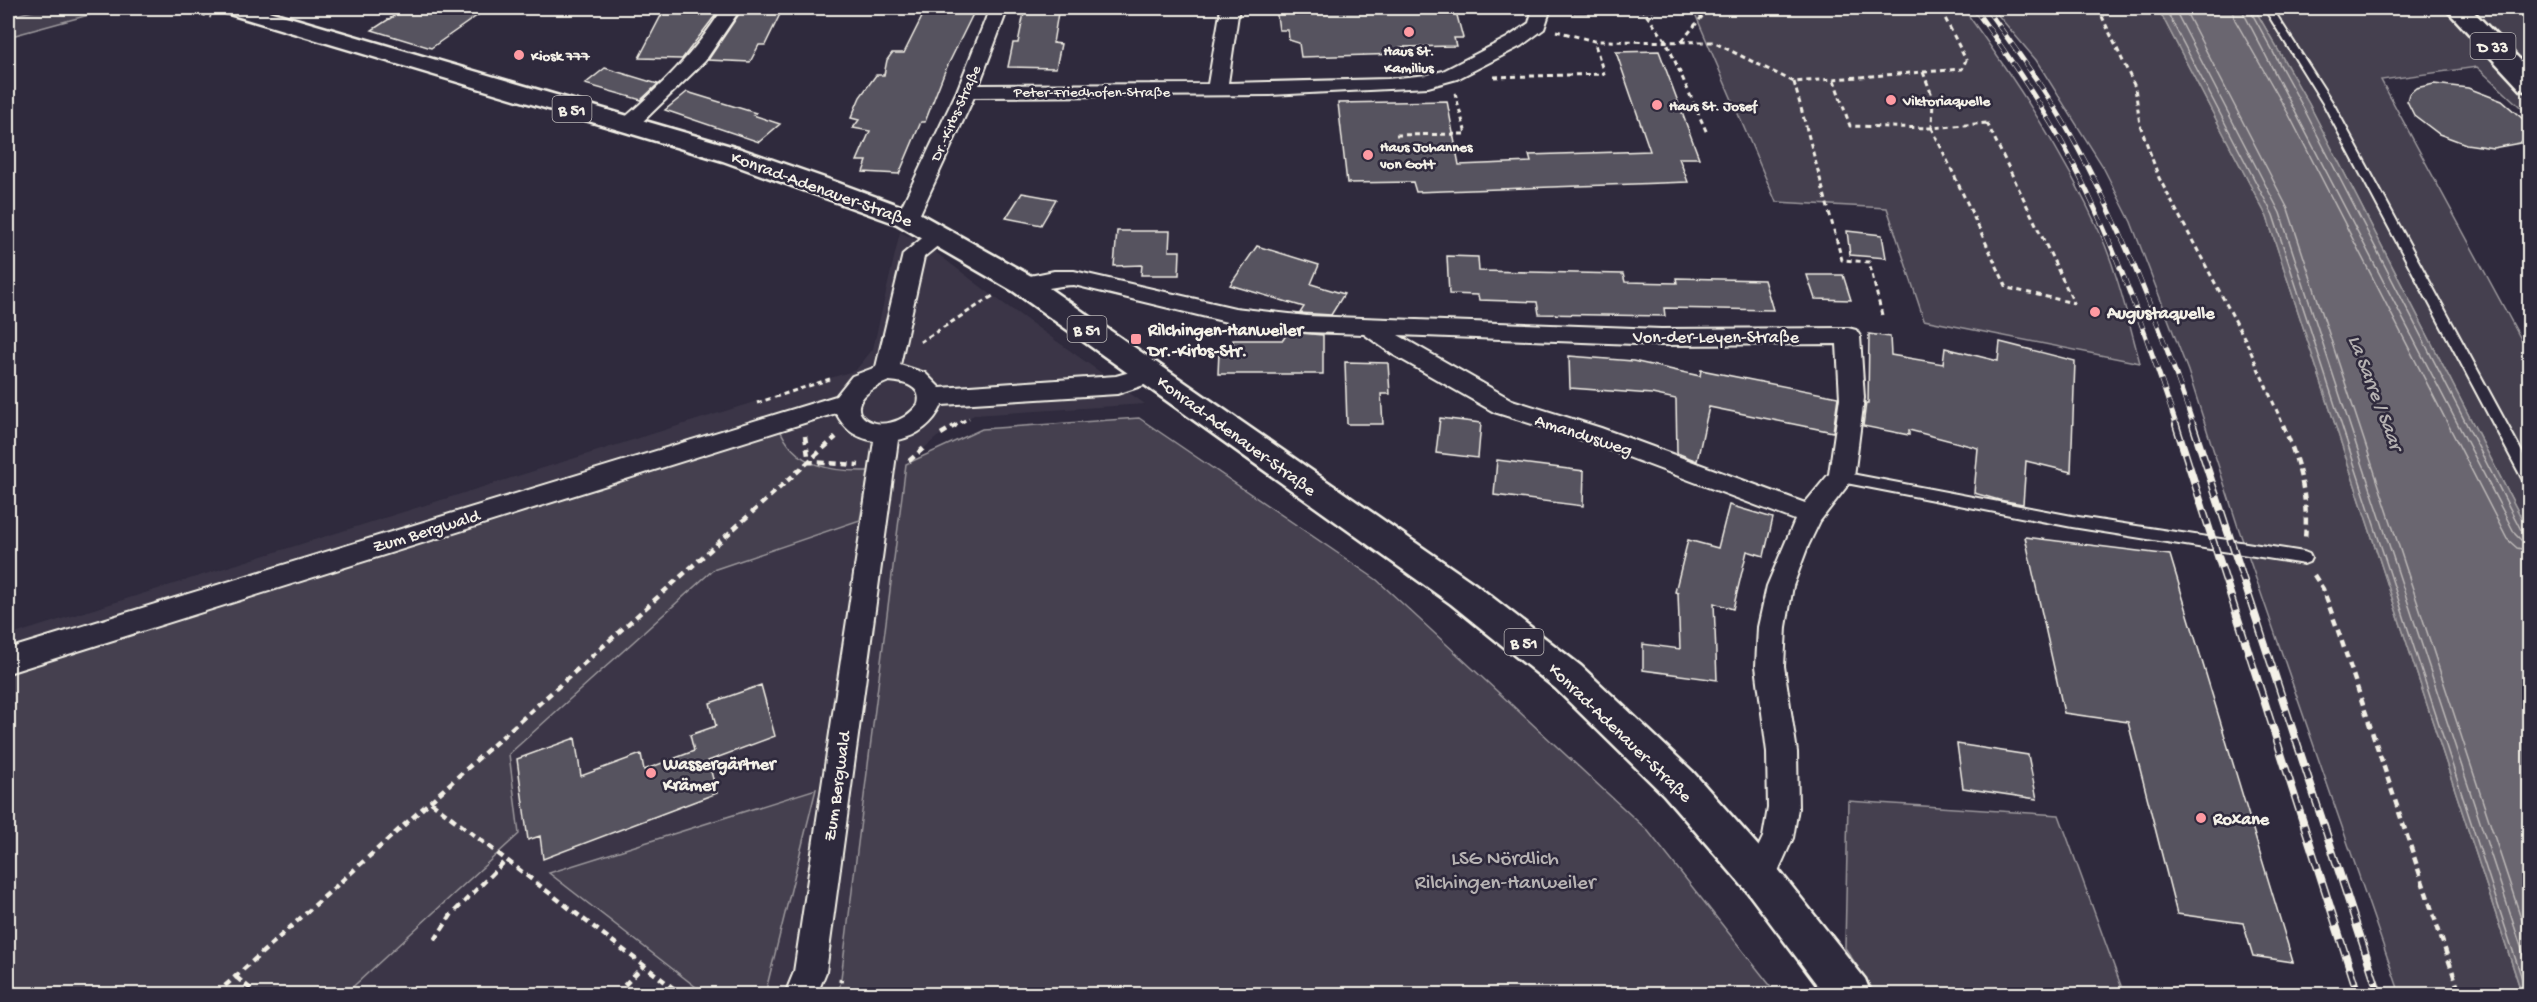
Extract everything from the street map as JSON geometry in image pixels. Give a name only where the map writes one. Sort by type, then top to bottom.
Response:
[{"type":"main road","name":"Konrad-Adenauer-Straße","points":[[234,8],[732,155],[907,218],[933,240],[1023,284],[1261,454],[1463,594],[1568,677],[1678,783],[1760,877],[1844,985]]},
{"type":"main road","name":"D 33","points":[[2457,8],[2529,85]]},
{"type":"street","points":[[628,125],[688,71],[709,45],[732,8]]},
{"type":"street","name":"Dr.-Kirbs-Straße","points":[[907,218],[967,91],[999,8]]},
{"type":"street","points":[[1217,90],[1230,8]]},
{"type":"street","name":"Peter-Friedhofen-Straße","points":[[967,91],[1217,90],[1388,85],[1450,77],[1514,42],[1539,16]]},
{"type":"street","points":[[887,372],[914,254],[933,240]]},
{"type":"street","name":"Von-der-Leyen-Straße","points":[[1023,284],[1054,278],[1074,278],[1235,316],[1307,324],[1661,337],[1848,336],[1852,398],[1841,477]]},
{"type":"street","name":"Amandusweg","points":[[1370,327],[1400,348],[1503,406],[1592,434],[1810,515]]},
{"type":"street","points":[[887,372],[904,372],[918,377],[928,386],[931,397],[923,417],[913,425],[887,434],[866,432],[848,412],[850,394],[865,380],[887,372]]},
{"type":"street","points":[[931,397],[1117,385],[1151,374]]},
{"type":"street","name":"Zum Bergwald","points":[[8,661],[795,415],[848,412]]},
{"type":"street","name":"Zum Bergwald","points":[[801,994],[810,972],[887,434]]},
{"type":"street","points":[[1760,877],[1778,838],[1783,808],[1782,752],[1770,666],[1772,627],[1780,586],[1810,515],[1841,477]]},
{"type":"lane","points":[[2268,8],[2330,105],[2529,480]]},
{"type":"lane","points":[[1841,477],[1989,507],[2191,542],[2304,558]]},
{"type":"path","points":[[1641,8],[1666,41],[1707,133]]},
{"type":"path","points":[[1682,42],[1708,8]]},
{"type":"path","points":[[1539,16],[1594,41],[1713,42],[1794,82],[1962,69],[1966,60],[1940,8]]},
{"type":"path","points":[[2098,8],[2135,87],[2140,125],[2159,177],[2246,341],[2299,462],[2307,519],[2304,558],[2323,589],[2341,639],[2460,994]]},
{"type":"path","points":[[1396,135],[1466,134],[1450,77],[1604,74],[1594,41]]},
{"type":"path","points":[[1834,80],[1850,126],[1932,128],[1987,123],[2074,303],[2007,288],[1932,128],[1933,98],[1923,72]]},
{"type":"path","points":[[1794,82],[1842,260],[1869,262],[1882,315]]},
{"type":"path","points":[[912,347],[993,296]]},
{"type":"path","points":[[745,406],[835,378]]},
{"type":"path","points":[[216,994],[809,462],[848,412]]},
{"type":"path","points":[[937,437],[974,415]]},
{"type":"path","points":[[805,434],[809,462]]},
{"type":"path","points":[[906,464],[929,444]]},
{"type":"path","points":[[809,462],[862,465]]},
{"type":"path","points":[[431,802],[681,994]]},
{"type":"path","points":[[435,940],[451,915],[506,860]]},
{"type":"path","points":[[616,994],[643,966]]},
{"type":"path","points":[[236,977],[257,994]]},
{"type":"shaded area","points":[[900,232],[926,245],[993,296],[1145,404],[974,415],[937,437],[906,464],[839,994],[8,994],[8,636],[856,370],[873,349]]},
{"type":"green space","points":[[44,8],[114,8],[8,37],[8,17]]},
{"type":"green space","points":[[1570,8],[1963,8],[2037,116],[2085,202],[2112,263],[2140,363],[1924,320],[1887,208],[1776,202],[1693,9],[1575,14]]},
{"type":"green space","points":[[1992,8],[2158,8],[2267,217],[2522,994],[2400,994],[2237,524],[2188,371],[2131,222],[2102,165],[2036,60]]},
{"type":"green space","points":[[2254,8],[2529,8],[2529,115],[2477,67],[2381,80],[2529,354],[2529,533],[2309,104]]},
{"type":"green space","name":"LSG Nördlich Rilchingen-Hanweiler","points":[[1139,418],[1377,580],[1648,831],[1777,994],[839,994],[906,464],[982,429]]},
{"type":"green space","points":[[779,427],[794,451],[804,459],[828,468],[869,471],[860,520],[713,570],[509,754],[519,834],[345,994],[8,994],[8,667]]},
{"type":"green space","points":[[816,789],[765,994],[705,994],[549,873]]},
{"type":"green space","points":[[1848,801],[2059,815],[2124,994],[1876,994],[1845,948]]},
{"type":"water","name":"La Sarre / Saar","points":[[2158,8],[2254,8],[2309,104],[2529,533],[2529,994],[2522,994],[2267,217]]},
{"type":"building","points":[[406,8],[488,8],[431,48],[372,30]]},
{"type":"building","points":[[665,8],[721,8],[682,59],[639,58]]},
{"type":"building","points":[[743,8],[783,8],[765,45],[759,45],[750,62],[708,60]]},
{"type":"building","name":"Haus St. Kamilius","points":[[1276,8],[1455,8],[1463,38],[1454,38],[1456,46],[1400,47],[1401,54],[1301,57],[1299,43],[1289,40],[1288,30],[1279,30]]},
{"type":"building","points":[[947,9],[974,12],[944,73],[925,122],[921,122],[899,174],[863,172],[867,161],[857,161],[870,131],[853,128],[859,120],[851,118],[860,97],[876,75],[884,75],[887,60],[892,53],[904,53],[923,15],[944,16]]},
{"type":"building","points":[[1024,13],[1058,13],[1053,43],[1061,44],[1056,68],[1008,67],[1013,43],[1018,43]]},
{"type":"building","points":[[1659,51],[1699,158],[1679,158],[1688,182],[1416,192],[1413,182],[1347,183],[1338,103],[1447,101],[1459,165],[1531,162],[1529,155],[1650,151],[1616,52]]},
{"type":"building","points":[[605,68],[658,84],[641,100],[585,84]]},
{"type":"building","points":[[2434,84],[2468,88],[2502,101],[2524,120],[2528,135],[2520,143],[2493,148],[2466,144],[2439,134],[2414,115],[2407,101],[2409,94],[2416,88]]},
{"type":"building","points":[[687,92],[756,113],[753,115],[780,124],[759,142],[665,110]]},
{"type":"building","points":[[1022,193],[1056,199],[1041,225],[1006,218]]},
{"type":"building","points":[[1117,231],[1170,231],[1169,251],[1180,251],[1179,275],[1141,275],[1142,265],[1114,266]]},
{"type":"building","points":[[1847,231],[1882,235],[1886,258],[1850,255]]},
{"type":"building","points":[[1257,246],[1319,265],[1311,284],[1344,294],[1331,315],[1300,313],[1304,307],[1230,285]]},
{"type":"building","points":[[1447,256],[1478,257],[1479,271],[1623,274],[1625,282],[1677,283],[1676,278],[1764,280],[1773,310],[1664,308],[1665,316],[1539,314],[1537,302],[1479,300],[1478,295],[1449,294]]},
{"type":"building","points":[[1807,275],[1843,275],[1851,300],[1815,299]]},
{"type":"building","points":[[1288,332],[1323,335],[1323,374],[1218,374],[1219,352],[1232,353],[1233,340],[1283,340]]},
{"type":"building","points":[[1869,334],[1890,337],[1891,355],[1943,364],[1945,348],[1998,361],[2000,342],[2075,361],[2071,472],[2026,461],[2023,504],[1999,500],[1974,493],[1978,448],[1909,430],[1909,435],[1863,426],[1866,403],[1868,403]]},
{"type":"building","points":[[1569,356],[1633,361],[1700,376],[1701,370],[1838,397],[1833,432],[1709,407],[1697,461],[1677,453],[1676,399],[1652,394],[1570,388]]},
{"type":"building","points":[[1345,362],[1388,363],[1390,394],[1381,394],[1383,424],[1347,424]]},
{"type":"building","points":[[1440,418],[1481,423],[1478,458],[1436,453]]},
{"type":"building","points":[[1497,460],[1584,471],[1583,506],[1494,495]]},
{"type":"building","points":[[1729,505],[1773,518],[1764,556],[1747,551],[1733,609],[1714,603],[1717,680],[1643,670],[1643,644],[1680,649],[1678,593],[1675,592],[1688,540],[1718,548]]},
{"type":"building","name":"Roxane","points":[[2025,537],[2170,555],[2293,962],[2253,956],[2243,923],[2177,914],[2128,722],[2064,713]]},
{"type":"building","name":"Wassergärtner Krämer","points":[[761,685],[775,736],[708,761],[717,793],[543,859],[540,836],[528,840],[517,759],[575,738],[581,776],[641,754],[644,770],[694,751],[690,735],[716,726],[710,703]]},
{"type":"building","points":[[1957,744],[2028,755],[2037,799],[1963,788]]},
{"type":"railway","points":[[1974,8],[2046,114],[2092,201],[2137,313],[2177,427]]},
{"type":"railway","points":[[1986,8],[2031,71],[2091,172],[2140,279],[2194,427]]},
{"type":"railway","points":[[2176,425],[2358,994]]},
{"type":"railway","points":[[2193,425],[2379,994]]},
{"type":"place","name":"Haus St. Kamilius","points":[[1409,32]]},
{"type":"place","name":"Kiosk 777","points":[[519,55]]},
{"type":"place","name":"Viktoriaquelle","points":[[1891,100]]},
{"type":"place","name":"Haus St. Josef","points":[[1657,105]]},
{"type":"place","name":"Haus Johannes von Gott","points":[[1368,155]]},
{"type":"place","name":"Augustaquelle","points":[[2095,312]]},
{"type":"place","name":"Rilchingen-Hanweiler Dr.-Kirbs-Str.","points":[[1136,339]]},
{"type":"place","name":"Wassergärtner Krämer","points":[[651,773]]},
{"type":"place","name":"Roxane","points":[[2201,818]]}]
